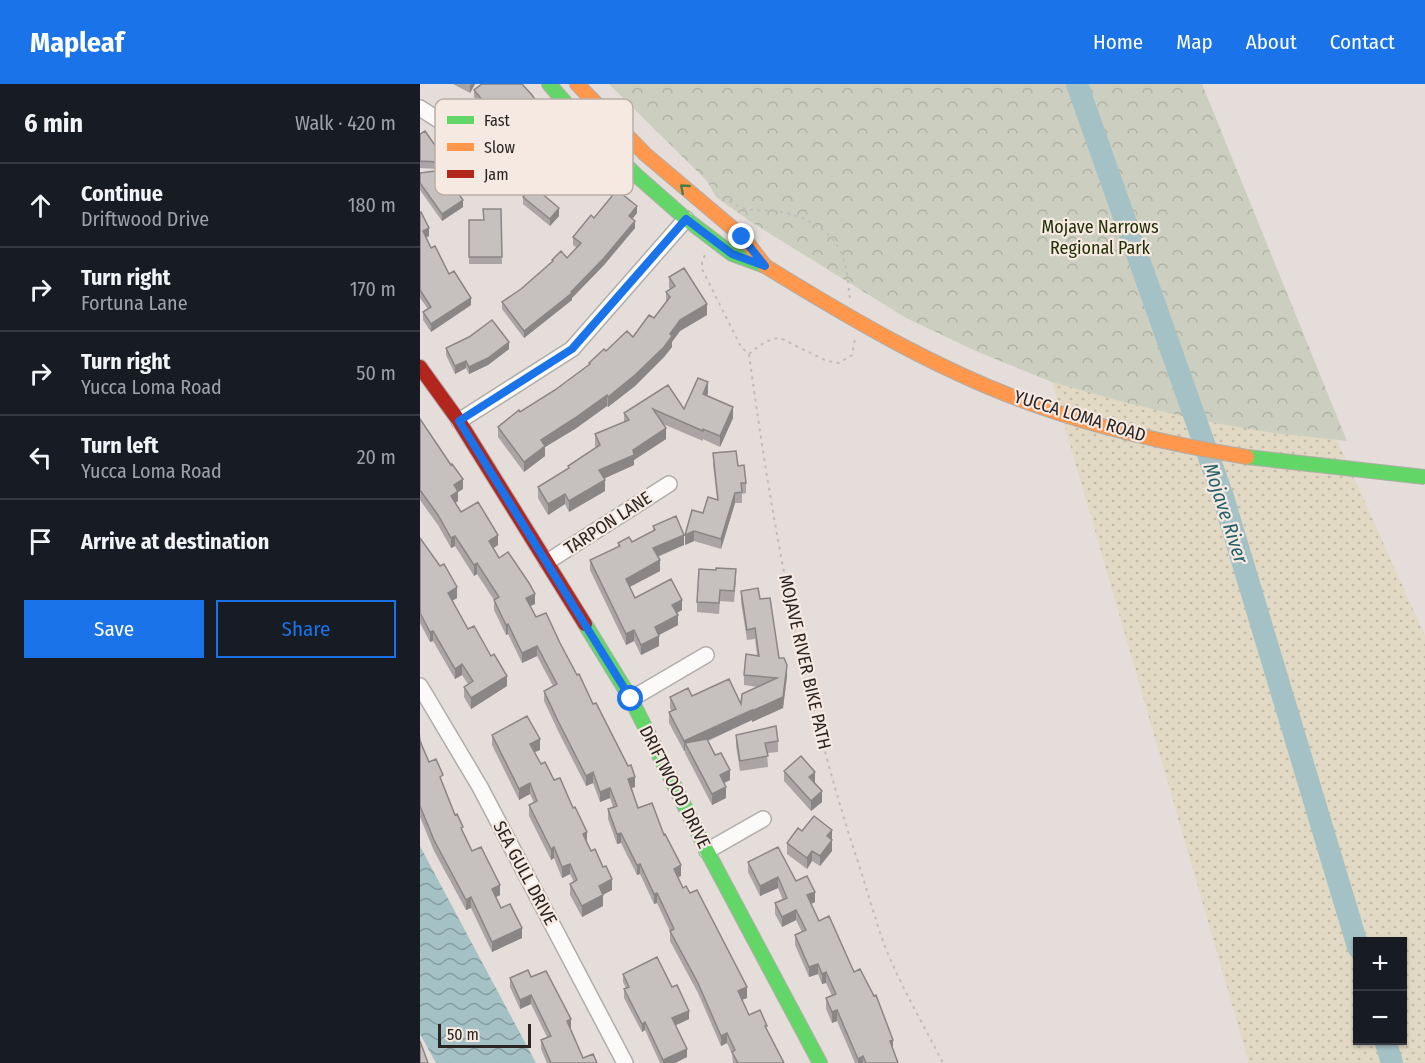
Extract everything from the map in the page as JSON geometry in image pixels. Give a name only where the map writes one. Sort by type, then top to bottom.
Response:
[{"type":"main road","name":"YUCCA LOMA ROAD","points":[[549,84],[562,99]]},
{"type":"main road","name":"YUCCA LOMA ROAD","points":[[577,84],[592,99]]},
{"type":"main road","name":"YUCCA LOMA ROAD","points":[[633,142],[742,237],[765,266]]},
{"type":"main road","name":"YUCCA LOMA ROAD","points":[[633,170],[686,219],[732,254],[765,266],[870,330],[916,355],[974,381],[1075,419],[1177,445],[1233,455],[1425,477]]},
{"type":"main road","name":"DRIFTWOOD DRIVE","points":[[420,367],[459,421],[631,699],[707,851],[820,1063]]},
{"type":"street","points":[[420,108],[435,118]]},
{"type":"street","points":[[459,421],[572,349],[686,219]]},
{"type":"street","name":"TARPON LANE","points":[[546,562],[669,484]]},
{"type":"street","points":[[631,699],[706,655]]},
{"type":"street","name":"SEA GULL DRIVE","points":[[420,686],[480,788],[625,1063]]},
{"type":"street","points":[[707,851],[763,819]]},
{"type":"path","name":"MOJAVE RIVER BIKE PATH","points":[[705,255],[702,269],[741,347],[749,354],[781,552],[811,699],[838,800],[886,950],[943,1063]]},
{"type":"sand","points":[[928,84],[1177,84],[1425,636],[1425,1063],[1249,1063],[1052,382]]},
{"type":"green space","name":"Mojave Narrows Regional Park","points":[[609,84],[1202,84],[1347,441],[1274,433],[1203,421],[1127,403],[1052,382],[978,352],[906,318],[748,220],[716,197],[707,181],[633,108],[633,99],[624,99]]},
{"type":"water","points":[[420,846],[536,1063],[436,1063],[420,1034]]},
{"type":"building","points":[[482,84],[522,84],[535,99],[481,99],[474,90]]},
{"type":"building","points":[[425,131],[435,145],[435,162],[420,161],[420,134]]},
{"type":"building","points":[[435,171],[435,195],[460,195],[463,200],[442,214],[420,183],[420,173]]},
{"type":"building","points":[[525,195],[544,195],[559,208],[550,219],[523,197]]},
{"type":"building","points":[[613,195],[623,195],[637,206],[629,216],[635,221],[604,258],[572,293],[524,331],[502,302],[521,289],[561,251],[567,258],[581,243],[573,237],[591,215],[594,218]]},
{"type":"building","points":[[483,209],[501,209],[502,257],[469,257],[469,220],[484,220]]},
{"type":"building","points":[[420,212],[429,228],[423,231],[431,248],[435,246],[449,274],[454,271],[471,298],[431,324],[423,312],[431,307],[420,290]]},
{"type":"building","points":[[684,268],[707,304],[680,320],[664,347],[635,375],[608,397],[607,395],[541,440],[545,446],[524,462],[498,427],[519,410],[520,412],[555,390],[590,364],[604,349],[606,351],[627,331],[633,337],[649,315],[654,318],[670,297],[666,292],[675,286],[669,277]]},
{"type":"building","points":[[492,320],[509,342],[488,358],[469,367],[466,361],[455,366],[446,348],[469,337]]},
{"type":"building","points":[[698,378],[708,382],[703,394],[733,407],[720,436],[653,409],[666,428],[633,450],[634,455],[599,470],[605,480],[569,501],[565,494],[548,504],[538,487],[600,445],[595,434],[629,420],[624,413],[668,385],[684,409]]},
{"type":"building","points":[[420,419],[463,479],[454,485],[458,491],[451,496],[461,512],[478,502],[498,535],[489,541],[499,558],[508,552],[535,594],[526,598],[536,617],[546,613],[593,704],[596,703],[628,766],[631,765],[635,777],[628,779],[638,808],[652,803],[664,835],[681,865],[674,869],[683,888],[686,886],[690,893],[697,890],[747,987],[738,991],[749,1015],[760,1010],[767,1026],[765,1026],[784,1063],[738,1063],[732,1052],[735,1050],[727,1033],[721,1036],[698,983],[670,931],[674,929],[657,893],[654,894],[640,864],[637,865],[621,833],[617,834],[608,809],[617,806],[610,788],[600,792],[593,772],[586,776],[558,721],[544,691],[557,684],[537,646],[522,653],[494,600],[499,597],[477,563],[474,565],[455,536],[451,538],[420,490]]},
{"type":"building","points":[[736,451],[738,466],[744,465],[746,483],[741,483],[742,492],[735,493],[721,539],[694,531],[685,535],[692,510],[703,513],[708,497],[718,500],[713,453]]},
{"type":"building","points":[[676,516],[684,535],[653,548],[660,560],[626,579],[635,598],[671,579],[682,600],[672,605],[678,615],[655,627],[659,636],[641,645],[634,630],[626,634],[590,560],[620,546],[618,543],[629,537],[632,542],[655,530],[653,526]]},
{"type":"building","points":[[420,538],[440,566],[444,564],[457,587],[448,593],[468,629],[474,626],[491,656],[494,654],[507,676],[471,698],[464,687],[473,681],[462,664],[455,669],[420,613]]},
{"type":"building","points":[[716,568],[736,569],[734,591],[720,590],[719,603],[697,602],[699,569],[716,570]]},
{"type":"building","points":[[758,588],[760,599],[770,598],[779,658],[784,658],[787,665],[783,697],[684,741],[669,712],[676,709],[670,697],[688,688],[692,696],[729,679],[741,704],[742,694],[777,678],[744,675],[746,654],[759,656],[755,628],[747,630],[741,591]]},
{"type":"building","points":[[527,716],[540,739],[530,744],[541,764],[545,762],[554,780],[560,778],[587,832],[583,834],[591,851],[595,849],[603,867],[606,866],[612,879],[599,886],[603,895],[582,906],[570,884],[577,880],[570,864],[562,867],[554,847],[551,849],[529,805],[537,801],[530,783],[519,789],[492,735]]},
{"type":"building","points":[[776,726],[778,741],[765,743],[768,756],[740,761],[736,735]]},
{"type":"building","points":[[707,739],[715,755],[721,753],[730,770],[720,775],[726,787],[712,794],[685,743]]},
{"type":"building","points":[[420,741],[429,762],[436,759],[443,775],[440,777],[472,851],[481,847],[500,885],[492,889],[501,908],[510,904],[522,928],[492,942],[471,897],[466,900],[434,840],[420,806]]},
{"type":"building","points":[[801,756],[815,772],[809,777],[822,791],[811,801],[784,771]]},
{"type":"building","points":[[814,816],[832,830],[827,836],[832,840],[820,856],[812,851],[807,858],[787,843],[798,828],[802,831]]},
{"type":"building","points":[[778,847],[796,881],[807,876],[815,892],[807,895],[819,921],[829,916],[854,972],[860,969],[874,996],[876,995],[893,1040],[890,1041],[898,1063],[866,1063],[863,1056],[858,1059],[837,1010],[832,1012],[826,998],[836,994],[826,972],[822,974],[818,964],[809,967],[795,935],[806,930],[796,910],[782,917],[775,903],[787,898],[778,877],[760,886],[748,862]]},
{"type":"building","points":[[657,957],[672,987],[677,985],[689,1011],[672,1018],[687,1049],[663,1060],[645,1022],[642,1024],[624,989],[629,987],[623,974]]},
{"type":"building","points":[[528,970],[531,977],[546,971],[571,1019],[567,1021],[583,1058],[593,1054],[597,1063],[551,1063],[541,1040],[551,1036],[531,995],[520,1000],[510,978]]},
{"type":"building","points":[[420,1041],[428,1063],[420,1063]]},
{"type":"waterway","name":"Mojave River","points":[[1077,84],[1223,497],[1355,937]]},
{"type":"waterway","name":"Mojave River","points":[[1387,1045],[1392,1063]]},
{"type":"traffic: fast","points":[[549,84],[562,99]]},
{"type":"traffic: fast","points":[[633,172],[686,219],[732,254],[765,266]]},
{"type":"traffic: fast","points":[[1247,457],[1425,477]]},
{"type":"traffic: fast","points":[[585,624],[631,699],[707,851],[820,1063]]},
{"type":"traffic: slow","points":[[577,84],[592,99]]},
{"type":"traffic: slow","points":[[633,142],[743,237],[765,266]]},
{"type":"traffic: slow","points":[[765,266],[896,343],[999,391],[1061,414],[1113,429],[1166,442],[1247,457]]},
{"type":"traffic: jam","points":[[420,367],[459,421],[585,624]]},
{"type":"route","points":[[631,699],[459,421],[572,349],[686,219],[732,254],[765,266],[742,237]]}]
